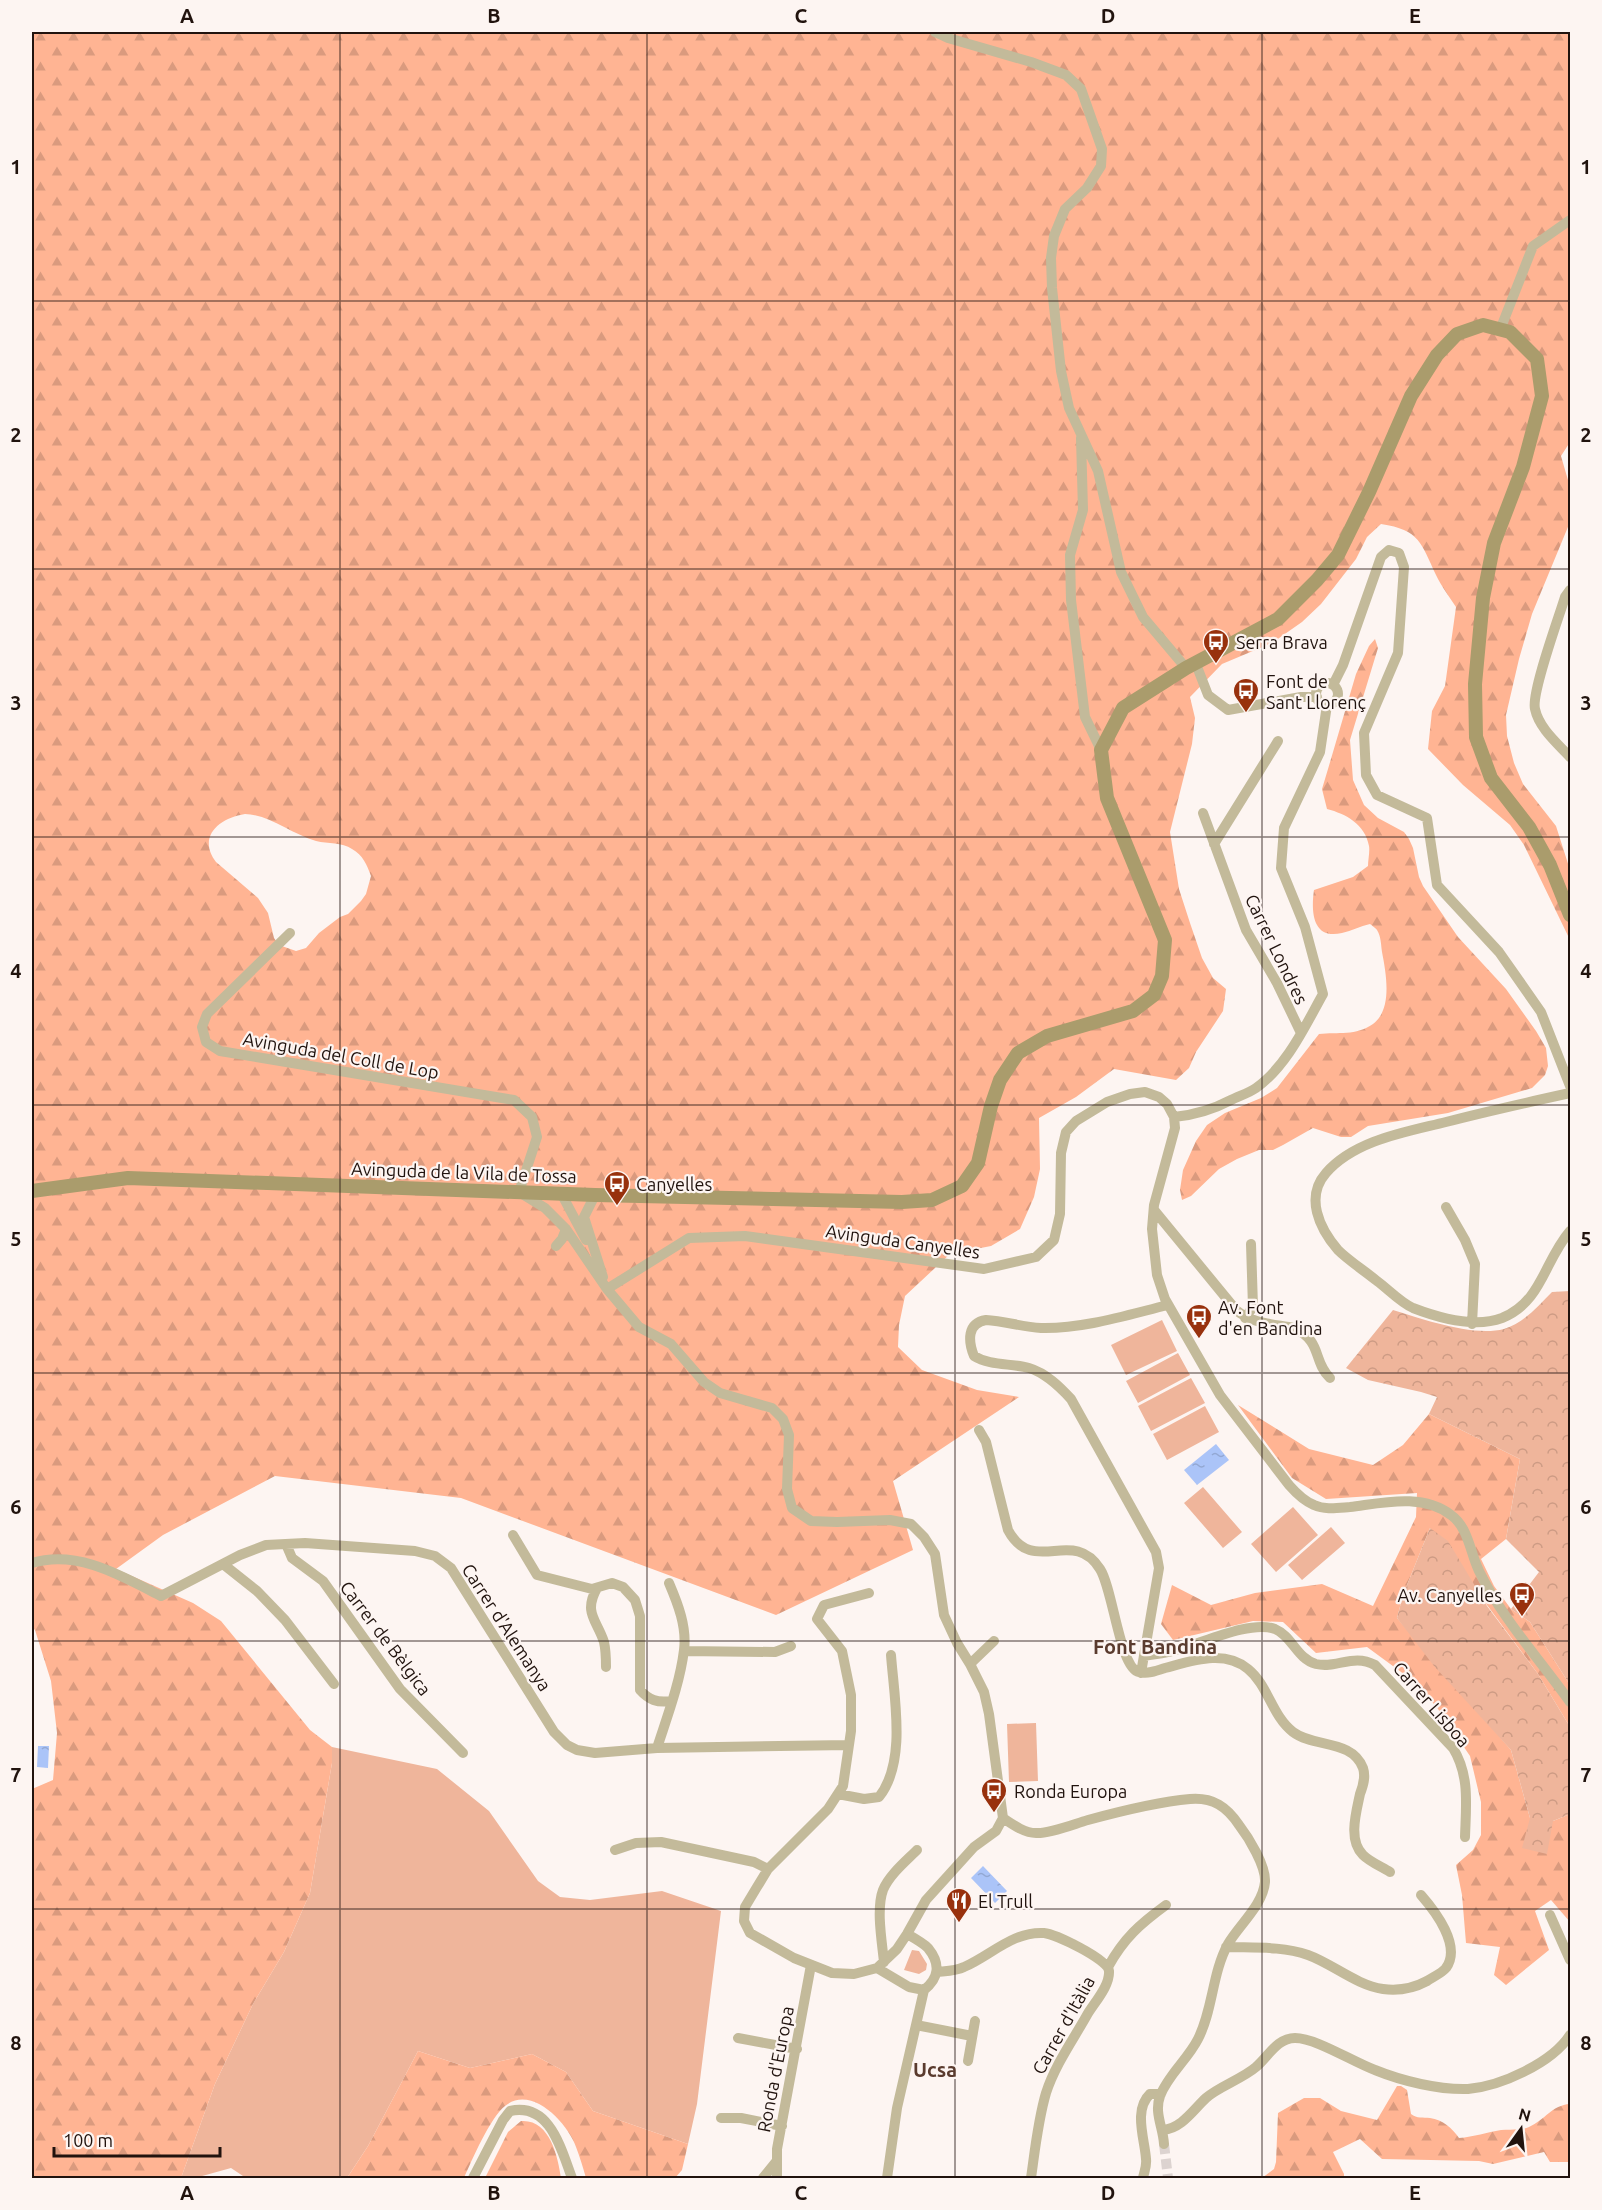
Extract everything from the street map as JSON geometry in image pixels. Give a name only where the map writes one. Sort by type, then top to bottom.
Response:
[{"type":"main road","points":[[1101,750],[1123,708],[1191,666],[1278,619],[1317,580],[1338,555],[1369,492],[1411,396],[1437,355],[1457,334],[1483,325],[1510,332],[1537,359],[1542,396],[1523,467],[1494,543],[1485,587],[1474,684],[1476,737],[1491,778],[1529,827],[1550,865],[1570,915]]},
{"type":"main road","name":"Avinguda de la Vila de Tossa","points":[[32,1191],[128,1178],[595,1195],[902,1202],[932,1200],[962,1186],[978,1162],[1000,1080],[1018,1053],[1047,1036],[1133,1011],[1154,995],[1162,976],[1165,940],[1107,798],[1101,750]]},
{"type":"street","points":[[935,32],[1066,75],[1082,89],[1102,149],[1101,166],[1087,188],[1065,209],[1054,236],[1051,258],[1052,288],[1061,371],[1070,408],[1098,471],[1121,572],[1143,617],[1191,666],[1208,695],[1227,710],[1301,697],[1317,697]]},
{"type":"street","points":[[1500,330],[1533,246],[1570,220]]},
{"type":"street","points":[[1080,428],[1083,510],[1070,555],[1071,600],[1085,717],[1101,750]]},
{"type":"street","points":[[1333,685],[1343,665],[1381,557],[1389,550],[1399,553],[1404,567],[1398,653],[1364,733],[1366,775],[1377,795],[1427,818],[1437,885],[1499,952],[1540,1012],[1570,1086]]},
{"type":"street","points":[[1570,590],[1565,597],[1534,707],[1544,728],[1570,757]]},
{"type":"street","points":[[1326,684],[1333,685],[1337,691],[1337,698],[1328,705],[1321,703],[1317,697],[1318,690],[1326,684]]},
{"type":"street","points":[[1328,705],[1320,752],[1284,828],[1281,868],[1305,927],[1323,994],[1301,1033],[1267,1080],[1210,1111],[1174,1117],[1174,1138],[1154,1210],[1152,1229],[1156,1266],[1168,1305],[1220,1395],[1300,1496],[1312,1505],[1334,1509],[1415,1500],[1433,1505],[1451,1515],[1462,1527],[1478,1570],[1492,1595],[1570,1702]]},
{"type":"street","points":[[1214,844],[1278,741]]},
{"type":"street","name":"Carrer Londres","points":[[1203,813],[1246,930],[1277,983],[1301,1033]]},
{"type":"street","name":"Avinguda del Coll de Lop","points":[[290,933],[207,1014],[202,1027],[206,1042],[220,1051],[514,1100],[532,1117],[537,1137],[519,1192]]},
{"type":"street","name":"Avinguda Canyelles","points":[[607,1289],[688,1238],[746,1236],[984,1269],[1036,1257],[1054,1240],[1060,1214],[1061,1153],[1066,1132],[1076,1121],[1107,1102],[1130,1094],[1145,1092],[1159,1097],[1167,1104],[1174,1117]]},
{"type":"street","points":[[1570,1093],[1388,1137],[1355,1151],[1327,1172],[1317,1186],[1314,1209],[1324,1230],[1338,1250],[1411,1308],[1472,1324],[1500,1319],[1520,1309],[1535,1293],[1555,1251],[1570,1231]]},
{"type":"street","points":[[519,1192],[545,1208],[566,1228],[607,1289],[639,1327],[671,1344],[704,1382],[720,1393],[772,1408],[783,1419],[789,1435],[787,1489],[792,1508],[811,1521],[890,1520],[911,1524],[924,1537],[935,1554],[944,1615],[984,1692],[1003,1818],[996,1831],[974,1847],[926,1900],[907,1934],[880,1965],[854,1974],[832,1973],[794,1958],[750,1933],[744,1921],[746,1907],[768,1869],[828,1809],[843,1786],[849,1745],[851,1695],[842,1652],[817,1619],[824,1605],[869,1593]]},
{"type":"street","points":[[561,1193],[595,1256]]},
{"type":"street","points":[[595,1195],[584,1217],[607,1289]]},
{"type":"street","points":[[1446,1207],[1465,1240],[1475,1264],[1472,1324]]},
{"type":"street","points":[[1154,1210],[1236,1310],[1245,1318],[1300,1331],[1313,1342],[1322,1369],[1330,1378]]},
{"type":"street","points":[[556,1246],[562,1239],[566,1228]]},
{"type":"street","points":[[1245,1318],[1253,1307],[1251,1244]]},
{"type":"street","points":[[1141,1673],[1159,1568],[1156,1552],[1089,1435],[1078,1408],[1061,1388],[1040,1372],[1030,1368],[982,1361],[974,1356],[969,1338],[974,1326],[986,1320],[1044,1328],[1080,1324],[1168,1305]]},
{"type":"street","points":[[979,1430],[986,1442],[1008,1530],[1014,1541],[1023,1549],[1038,1552],[1076,1551],[1096,1562],[1106,1578],[1129,1667],[1141,1673],[1150,1673],[1190,1661],[1212,1658],[1234,1661],[1249,1669],[1285,1724],[1293,1732],[1310,1740],[1343,1748],[1353,1754],[1360,1762],[1364,1779],[1354,1826],[1355,1842],[1363,1855],[1390,1872]]},
{"type":"street","points":[[513,1535],[537,1575],[592,1589],[612,1583],[623,1587],[634,1600],[640,1616],[640,1690],[647,1698],[660,1703],[671,1701]]},
{"type":"street","name":"Carrer d'Alemanya","points":[[32,1563],[47,1558],[77,1561],[113,1572],[161,1596],[266,1545],[286,1544],[415,1551],[435,1556],[451,1568],[554,1732],[567,1745],[577,1750],[595,1753],[657,1748],[849,1745]]},
{"type":"street","name":"Carrer de Bèlgica","points":[[286,1544],[292,1558],[323,1581],[399,1689],[463,1753]]},
{"type":"street","points":[[223,1564],[257,1591],[285,1620],[334,1684]]},
{"type":"street","points":[[657,1748],[684,1651],[684,1630],[679,1605],[669,1583]]},
{"type":"street","points":[[597,1588],[590,1614],[603,1640],[606,1667]]},
{"type":"street","name":"Carrer Lisboa","points":[[1144,1656],[1179,1650],[1249,1628],[1265,1626],[1277,1630],[1303,1658],[1311,1663],[1321,1665],[1360,1660],[1375,1665],[1453,1748],[1460,1760],[1467,1794],[1465,1837]]},
{"type":"street","points":[[970,1664],[994,1641]]},
{"type":"street","points":[[684,1651],[775,1652],[791,1646]]},
{"type":"street","points":[[838,1794],[864,1799],[879,1797],[887,1787],[896,1752],[891,1655]]},
{"type":"street","points":[[1003,1818],[1016,1827],[1035,1833],[1109,1814],[1180,1800],[1204,1799],[1218,1803],[1240,1826],[1252,1846],[1265,1877],[1263,1891],[1226,1947],[1198,2040],[1161,2094],[1157,2114],[1163,2130],[1164,2144]]},
{"type":"street","points":[[615,1850],[636,1843],[661,1842],[754,1862],[768,1869]]},
{"type":"street","points":[[880,1965],[883,1890],[917,1850]]},
{"type":"street","points":[[1226,1947],[1293,1951],[1323,1961],[1374,1987],[1404,1989],[1416,1986],[1442,1971],[1450,1958],[1450,1950],[1437,1913],[1420,1895]]},
{"type":"street","points":[[1108,1966],[1131,1933],[1166,1905]]},
{"type":"street","points":[[1550,1915],[1570,1960]]},
{"type":"street","name":"Carrer d'Itàlia","points":[[937,1971],[964,1968],[1010,1941],[1044,1933],[1099,1958],[1108,1966],[1110,1973],[1102,1991],[1058,2066],[1047,2091],[1031,2178]]},
{"type":"street","points":[[887,2178],[897,2108],[924,1990],[934,1983],[937,1971],[927,1948],[907,1934]]},
{"type":"street","name":"Ronda d'Europa","points":[[777,2178],[776,2163],[782,2126],[812,1965]]},
{"type":"street","points":[[880,1965],[909,1987],[924,1990]]},
{"type":"street","points":[[968,2061],[975,2021]]},
{"type":"street","points":[[916,2025],[972,2036]]},
{"type":"street","points":[[1163,2130],[1179,2125],[1208,2096],[1254,2068],[1275,2047],[1289,2039],[1305,2040],[1375,2070],[1420,2083],[1466,2089],[1485,2085],[1537,2066],[1550,2057],[1570,2035]]},
{"type":"street","points":[[738,2038],[797,2049]]},
{"type":"street","points":[[1143,2178],[1146,2160],[1141,2124],[1142,2111],[1144,2102],[1150,2094],[1161,2094]]},
{"type":"street","points":[[473,2178],[503,2120],[510,2111],[521,2109],[531,2110],[543,2118],[557,2139],[572,2178]]},
{"type":"street","points":[[721,2118],[741,2118],[782,2126]]},
{"type":"street","points":[[763,2178],[776,2163]]},
{"type":"green space","points":[[32,32],[1570,32],[1570,442],[1561,456],[1570,487],[1570,522],[1532,614],[1506,715],[1507,736],[1514,763],[1523,784],[1556,826],[1570,870],[1570,940],[1524,845],[1510,825],[1463,785],[1428,749],[1432,711],[1445,686],[1456,607],[1440,583],[1418,540],[1404,530],[1381,524],[1367,537],[1356,559],[1321,604],[1302,622],[1272,643],[1222,664],[1190,697],[1195,718],[1192,744],[1170,832],[1179,889],[1202,958],[1213,978],[1226,989],[1223,1011],[1196,1052],[1189,1068],[1176,1080],[1114,1069],[1076,1097],[1039,1118],[1040,1169],[1034,1197],[1020,1229],[991,1246],[950,1254],[905,1296],[899,1325],[898,1347],[922,1370],[977,1390],[1019,1397],[893,1481],[913,1550],[776,1615],[461,1498],[275,1476],[163,1535],[116,1569],[193,1603],[221,1621],[310,1730],[332,1747],[332,1763],[310,1893],[284,1952],[253,2004],[215,2084],[181,2178],[32,2178],[32,1789],[53,1780],[57,1733],[51,1681],[35,1630],[32,1627]],"holes":[[[254,815],[316,841],[339,844],[356,851],[362,857],[371,876],[366,894],[361,901],[348,914],[340,917],[319,933],[306,948],[296,951],[279,945],[274,938],[268,913],[258,898],[216,862],[211,853],[210,837],[219,824],[236,816]]]},
{"type":"green space","points":[[1375,639],[1378,648],[1350,740],[1353,780],[1364,805],[1378,818],[1404,832],[1413,848],[1423,886],[1458,937],[1506,989],[1536,1031],[1546,1048],[1548,1066],[1545,1075],[1532,1088],[1448,1113],[1368,1126],[1351,1137],[1341,1137],[1313,1128],[1273,1150],[1259,1150],[1237,1159],[1219,1169],[1191,1196],[1182,1200],[1180,1190],[1183,1170],[1196,1141],[1207,1125],[1225,1113],[1261,1098],[1277,1088],[1319,1034],[1347,1033],[1367,1028],[1379,1017],[1383,1009],[1386,1000],[1386,980],[1381,941],[1377,929],[1370,924],[1342,933],[1325,932],[1316,922],[1313,907],[1314,890],[1353,877],[1368,866],[1367,838],[1354,821],[1327,809],[1322,789],[1356,674],[1369,646]]},
{"type":"green space","points":[[1570,1291],[1570,1685],[1530,1622],[1511,1609],[1539,1572],[1506,1539],[1520,1459],[1429,1414],[1437,1397],[1368,1380],[1346,1368],[1393,1310],[1448,1326],[1491,1331],[1518,1323],[1552,1292]]},
{"type":"green space","points":[[1162,1320],[1177,1351],[1126,1375],[1111,1345]]},
{"type":"green space","points":[[1178,1353],[1190,1375],[1138,1403],[1126,1381]]},
{"type":"green space","points":[[1191,1378],[1205,1403],[1151,1431],[1138,1406]]},
{"type":"green space","points":[[1238,1405],[1309,1449],[1373,1465],[1403,1445],[1429,1414],[1520,1459],[1506,1539],[1481,1559],[1494,1586],[1511,1609],[1530,1622],[1570,1685],[1570,1727],[1538,1674],[1430,1528],[1403,1595],[1397,1618],[1511,1750],[1530,1818],[1553,1821],[1570,1814],[1570,1922],[1551,1900],[1535,1911],[1549,1950],[1506,1985],[1494,1975],[1500,1947],[1466,1943],[1462,1895],[1456,1865],[1473,1850],[1481,1835],[1481,1802],[1470,1756],[1438,1709],[1416,1683],[1367,1647],[1316,1653],[1283,1622],[1253,1621],[1173,1640],[1161,1624],[1172,1585],[1211,1605],[1255,1593],[1322,1584],[1373,1606],[1416,1517],[1417,1493],[1326,1499],[1292,1478]]},
{"type":"green space","points":[[1205,1406],[1219,1432],[1167,1460],[1153,1434]]},
{"type":"green space","points":[[1203,1487],[1242,1532],[1223,1548],[1184,1503]]},
{"type":"green space","points":[[1293,1507],[1318,1535],[1276,1572],[1251,1544]]},
{"type":"green space","points":[[1331,1527],[1345,1543],[1302,1580],[1288,1565]]},
{"type":"green space","points":[[1430,1528],[1448,1541],[1487,1606],[1538,1674],[1570,1727],[1570,1814],[1553,1821],[1547,1854],[1522,1848],[1530,1818],[1511,1750],[1434,1666],[1397,1618],[1403,1595]]},
{"type":"green space","points":[[1036,1723],[1038,1781],[1009,1782],[1007,1724]]},
{"type":"green space","points":[[332,1747],[437,1769],[489,1811],[538,1881],[560,1897],[590,1900],[662,1891],[721,1911],[697,2104],[688,2144],[593,2111],[566,2072],[532,2054],[470,2068],[418,2051],[368,2146],[347,2178],[246,2178],[231,2168],[195,2178],[181,2178],[215,2084],[253,2004],[284,1952],[310,1893],[332,1763]]},
{"type":"green space","points":[[912,1950],[919,1951],[927,1964],[926,1970],[919,1974],[904,1970]]},
{"type":"green space","points":[[418,2051],[470,2068],[532,2054],[566,2072],[593,2111],[688,2144],[682,2170],[675,2178],[586,2178],[576,2147],[565,2128],[548,2110],[537,2103],[526,2100],[515,2101],[499,2112],[482,2140],[464,2178],[347,2178],[368,2146]]},
{"type":"green space","points":[[1397,2086],[1407,2090],[1413,2116],[1439,2121],[1459,2138],[1525,2128],[1535,2124],[1558,2107],[1570,2104],[1570,2162],[1550,2162],[1544,2152],[1493,2164],[1479,2161],[1382,2159],[1360,2139],[1333,2152],[1344,2178],[1262,2178],[1274,2169],[1276,2162],[1278,2113],[1304,2098],[1320,2098],[1341,2111],[1377,2120]]},
{"type":"green space","points":[[521,2121],[531,2122],[546,2133],[555,2150],[561,2178],[485,2178],[508,2132]]},
{"type":"water","points":[[1216,1444],[1229,1460],[1197,1485],[1184,1470]]},
{"type":"water","points":[[38,1746],[49,1746],[48,1768],[37,1767]]},
{"type":"water","points":[[983,1866],[1007,1891],[995,1903],[971,1878]]},
{"type":"tunnel","points":[[1164,2144],[1168,2178]]},
{"type":"place","name":"Serra Brava","points":[[1216,665]]},
{"type":"place","name":"Font de Sant Llorenç","points":[[1246,714]]},
{"type":"place","name":"Canyelles","points":[[617,1207]]},
{"type":"place","name":"Av. Font d'en Bandina","points":[[1199,1340]]},
{"type":"place","name":"Av. Canyelles","points":[[1522,1618]]},
{"type":"place","name":"Ronda Europa","points":[[994,1814]]},
{"type":"place","name":"El Trull","points":[[959,1924]]},
{"type":"district","name":"Font Bandina","points":[[1155,1646]]},
{"type":"district","name":"Ucsa","points":[[935,2069]]}]
